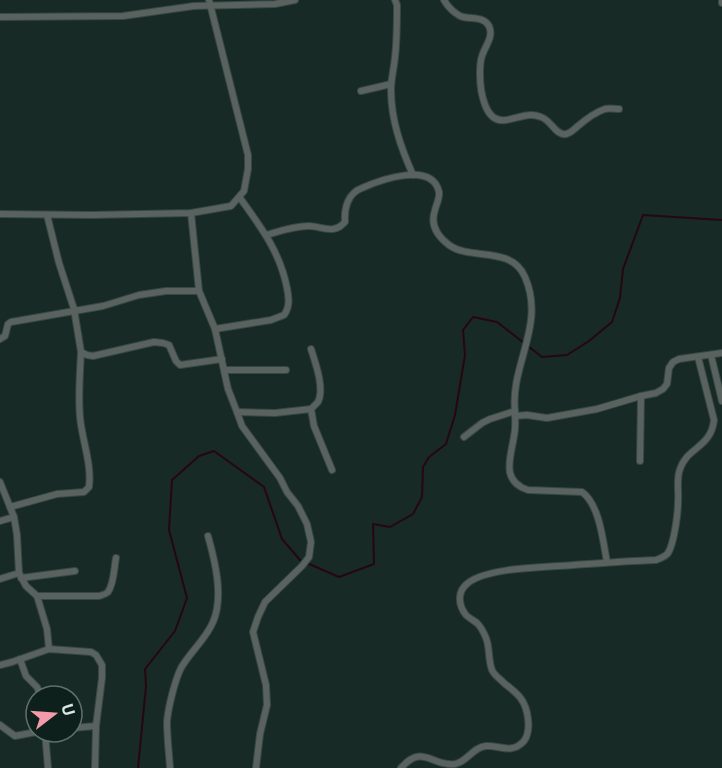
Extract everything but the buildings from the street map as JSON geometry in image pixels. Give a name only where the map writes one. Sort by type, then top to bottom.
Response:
[{"type":"street","points":[[0,17],[123,16],[209,3],[274,4],[295,0]]},
{"type":"street","points":[[395,0],[397,41],[391,84],[392,107],[403,152],[413,176]]},
{"type":"street","points":[[444,0],[449,8],[462,17],[483,19],[489,25],[491,34],[482,54],[480,85],[486,106],[492,116],[503,121],[525,115],[535,115],[547,118],[558,132],[564,134],[571,132],[604,110],[619,109]]},
{"type":"street","points":[[0,214],[191,213],[231,206],[240,198],[244,191],[248,155],[209,3]]},
{"type":"street","points":[[361,91],[391,84]]},
{"type":"street","points":[[266,235],[308,226],[320,226],[326,229],[340,227],[345,222],[348,201],[355,190],[372,183],[401,175],[423,175],[434,182],[438,192],[438,202],[432,217],[440,237],[450,246],[462,251],[500,256],[510,261],[525,275],[532,302],[529,338],[514,390],[515,432],[509,457],[514,482],[528,490],[582,492],[587,495],[597,512],[607,562]]},
{"type":"street","points":[[215,329],[271,320],[287,312],[289,300],[280,260],[240,198]]},
{"type":"street","points":[[191,213],[199,291],[215,329],[228,389],[242,426],[298,506],[307,524],[311,542],[309,557],[265,602],[253,632],[266,685],[267,705],[260,734],[256,768]]},
{"type":"street","points":[[10,507],[57,494],[84,492],[89,487],[88,459],[80,418],[81,352],[74,311],[47,214]]},
{"type":"street","points":[[0,339],[5,336],[8,324],[11,322],[103,306],[166,291],[199,291]]},
{"type":"street","points":[[81,352],[90,356],[154,342],[169,345],[180,365],[222,359]]},
{"type":"street","points":[[237,412],[274,413],[311,409],[318,400],[320,390],[311,349]]},
{"type":"street","points":[[464,437],[490,419],[515,414],[547,418],[597,409],[656,393],[667,384],[669,368],[673,362],[679,359],[722,353]]},
{"type":"street","points":[[711,355],[722,401]]},
{"type":"street","points":[[401,768],[411,759],[419,756],[447,764],[456,764],[478,748],[485,746],[507,750],[516,747],[524,740],[529,729],[526,706],[520,697],[492,670],[487,641],[482,629],[467,617],[462,609],[459,598],[467,583],[483,576],[514,569],[656,560],[663,558],[668,552],[673,537],[678,503],[680,468],[692,452],[702,446],[713,429],[714,420],[698,357]]},
{"type":"street","points":[[225,370],[286,370]]},
{"type":"street","points":[[640,461],[641,396]]},
{"type":"street","points":[[311,409],[314,426],[332,470]]},
{"type":"street","points":[[0,482],[14,517],[20,576],[26,586],[37,596],[47,629],[49,649]]},
{"type":"street","points":[[0,521],[14,517]]},
{"type":"street","points":[[170,768],[167,720],[173,693],[181,668],[213,623],[217,610],[216,565],[208,536]]},
{"type":"street","points":[[37,596],[104,595],[108,592],[112,582],[116,558]]},
{"type":"street","points":[[0,579],[75,571]]},
{"type":"street","points":[[0,665],[49,649],[91,652],[96,655],[102,665],[102,678],[96,726],[95,768]]},
{"type":"street","points":[[20,659],[26,676],[34,684]]},
{"type":"street","points":[[0,725],[15,736],[24,734]]},
{"type":"street","points":[[84,727],[96,726]]},
{"type":"street","points":[[46,744],[48,768]]},
{"type":"waterway","points":[[138,768],[146,686],[145,669],[175,631],[187,598],[169,530],[172,480],[199,456],[214,451],[264,487],[282,539],[300,560],[339,577],[374,564],[373,524],[390,527],[413,514],[422,497],[423,467],[429,457],[446,444],[455,415],[465,355],[463,330],[473,317],[497,322],[542,357],[567,355],[612,322],[620,298],[623,269],[643,215],[722,220]]}]
